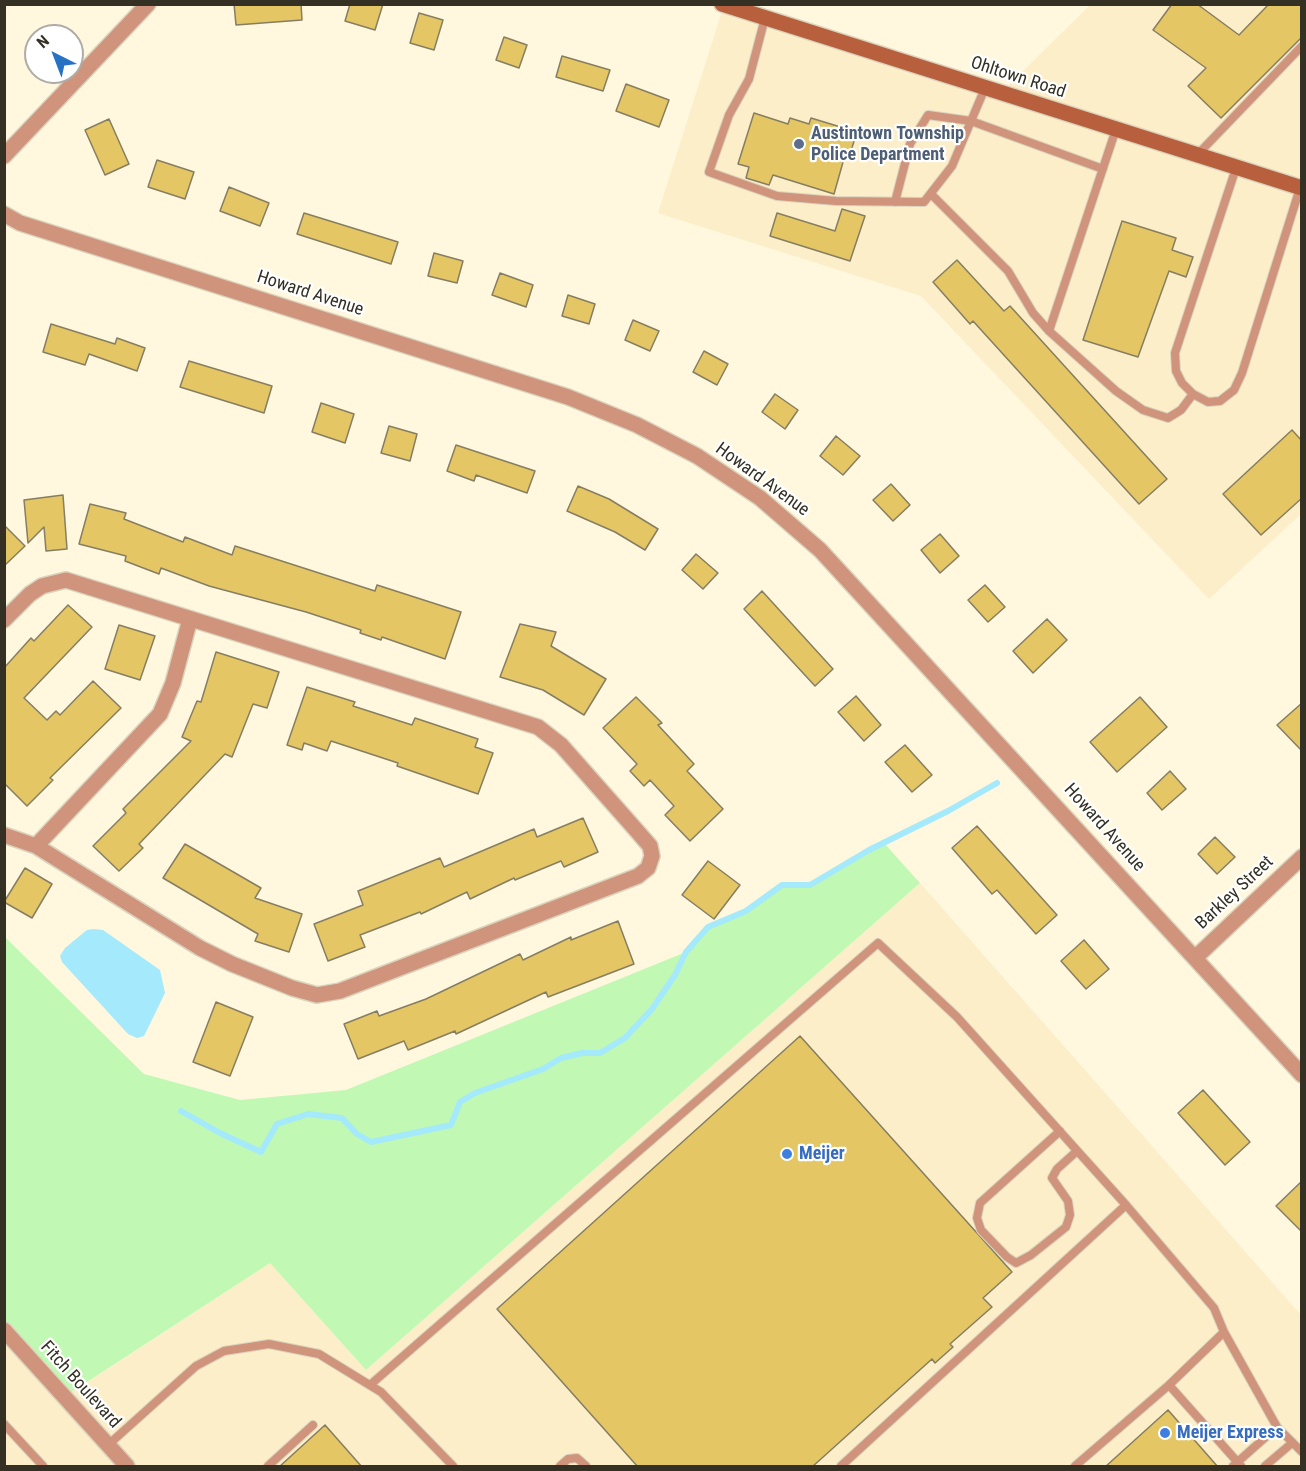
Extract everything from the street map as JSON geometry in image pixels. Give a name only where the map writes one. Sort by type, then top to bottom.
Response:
[{"type":"street","points":[[4,156],[148,4]]},
{"type":"street","name":"Ohltown Road","points":[[722,4],[1301,188]]},
{"type":"street","name":"Howard Avenue","points":[[4,214],[20,223],[568,397],[637,425],[697,456],[760,498],[820,550],[1302,1076]]},
{"type":"street","points":[[4,621],[30,594],[42,586],[66,580],[544,731],[561,745],[650,846],[652,856],[648,868],[638,876],[362,983],[340,991],[318,994],[262,976],[200,948],[36,846],[4,835]]},
{"type":"street","points":[[36,846],[160,714],[173,683],[190,619]]},
{"type":"street","name":"Barkley Street","points":[[1195,958],[1302,857]]},
{"type":"street","name":"Fitch Boulevard","points":[[4,1330],[127,1467]]},
{"type":"lane","points":[[765,18],[749,78],[729,115],[709,172],[777,196],[924,202],[952,166],[985,88]]},
{"type":"lane","points":[[1197,155],[1302,46]]},
{"type":"lane","points":[[895,202],[910,144],[928,115],[971,121],[1103,169]]},
{"type":"lane","points":[[1049,331],[1116,129]]},
{"type":"lane","points":[[1236,168],[1175,353],[1176,371],[1182,383],[1193,394],[1208,402],[1220,401],[1234,390],[1301,188]]},
{"type":"lane","points":[[931,194],[1008,271],[1049,331],[1116,391],[1155,416],[1168,418],[1181,410],[1193,394]]},
{"type":"lane","points":[[370,1385],[878,942],[957,1017],[1126,1205],[1214,1308],[1224,1332],[1277,1427],[1302,1452]]},
{"type":"lane","points":[[1060,1131],[980,1203],[977,1218],[981,1230],[1007,1257],[1016,1263],[1031,1255],[1066,1227],[1070,1215],[1068,1202],[1052,1178],[1057,1169],[1077,1150]]},
{"type":"lane","points":[[841,1467],[1126,1205]]},
{"type":"lane","points":[[1075,1467],[1169,1385],[1224,1332]]},
{"type":"lane","points":[[108,1445],[196,1366],[224,1351],[269,1344],[320,1354],[381,1392],[453,1467]]},
{"type":"lane","points":[[1169,1385],[1238,1465],[1277,1427]]},
{"type":"lane","points":[[4,1424],[43,1467]]},
{"type":"lane","points":[[268,1467],[313,1425]]},
{"type":"lane","points":[[1265,1467],[1292,1443]]},
{"type":"lane","points":[[560,1467],[568,1459],[577,1458],[586,1467]]},
{"type":"shaded area","points":[[724,5],[1001,93],[1090,5],[1301,5],[1301,514],[1209,599],[921,296],[658,213]]},
{"type":"shaded area","points":[[920,883],[1301,1315],[1301,1466],[5,1466],[4,1330],[65,1397],[270,1263],[366,1370]]},
{"type":"green space","points":[[884,843],[920,883],[366,1370],[270,1263],[64,1397],[5,1330],[4,936],[144,1074],[240,1100],[346,1090],[686,952],[708,927],[746,911],[782,885],[810,885]]},
{"type":"water","points":[[87,930],[103,930],[160,970],[165,993],[144,1036],[137,1038],[128,1034],[62,962],[60,956],[65,948]]},
{"type":"building","points":[[234,4],[301,4],[302,20],[236,25]]},
{"type":"building","points":[[350,4],[383,4],[375,30],[345,21]]},
{"type":"building","points":[[1172,4],[1197,4],[1239,35],[1269,4],[1302,4],[1302,37],[1221,118],[1188,86],[1206,68],[1153,30]]},
{"type":"building","points":[[419,13],[443,20],[434,50],[410,43]]},
{"type":"building","points":[[504,37],[527,45],[519,68],[496,60]]},
{"type":"building","points":[[562,56],[610,70],[603,91],[556,77]]},
{"type":"building","points":[[626,84],[669,100],[659,127],[616,111]]},
{"type":"building","name":"Austintown Township Police Department","points":[[754,113],[788,124],[790,118],[809,124],[811,118],[857,132],[849,157],[845,155],[834,194],[773,175],[769,185],[746,178],[749,167],[738,164]]},
{"type":"building","points":[[109,119],[129,164],[105,175],[85,130]]},
{"type":"building","points":[[157,160],[194,172],[185,199],[148,187]]},
{"type":"building","points":[[229,187],[269,203],[260,226],[220,211]]},
{"type":"building","points":[[842,209],[865,216],[850,261],[770,236],[777,213],[835,231]]},
{"type":"building","points":[[304,213],[398,242],[391,264],[297,234]]},
{"type":"building","points":[[1122,221],[1176,238],[1172,250],[1193,257],[1186,277],[1169,271],[1138,357],[1083,340]]},
{"type":"building","points":[[434,253],[463,261],[457,283],[428,276]]},
{"type":"building","points":[[957,260],[1004,311],[1010,306],[1167,479],[1139,504],[973,321],[970,324],[933,282]]},
{"type":"building","points":[[500,273],[533,285],[526,307],[492,295]]},
{"type":"building","points":[[568,295],[595,304],[589,324],[562,316]]},
{"type":"building","points":[[633,320],[659,331],[650,351],[625,340]]},
{"type":"building","points":[[51,324],[115,344],[117,338],[145,348],[137,371],[89,354],[85,365],[43,352]]},
{"type":"building","points":[[704,351],[728,364],[717,385],[693,372]]},
{"type":"building","points":[[189,361],[272,386],[264,413],[180,387]]},
{"type":"building","points":[[775,394],[798,410],[785,429],[762,412]]},
{"type":"building","points":[[321,403],[354,414],[345,443],[312,432]]},
{"type":"building","points":[[389,426],[417,434],[410,461],[381,453]]},
{"type":"building","points":[[1292,430],[1302,441],[1302,498],[1261,535],[1223,494]]},
{"type":"building","points":[[836,436],[860,456],[843,475],[820,456]]},
{"type":"building","points":[[456,445],[535,471],[527,493],[476,475],[474,481],[447,471]]},
{"type":"building","points":[[891,484],[910,505],[893,521],[873,500]]},
{"type":"building","points":[[578,486],[609,499],[658,529],[645,550],[615,532],[567,511]]},
{"type":"building","points":[[63,495],[67,549],[46,551],[44,527],[28,543],[24,500]]},
{"type":"building","points":[[90,504],[126,513],[124,519],[183,542],[185,537],[232,555],[235,546],[375,591],[377,585],[461,612],[445,659],[382,637],[381,640],[360,633],[361,630],[306,612],[209,586],[161,568],[159,574],[125,561],[126,556],[79,544]]},
{"type":"building","points":[[4,525],[25,546],[4,566]]},
{"type":"building","points":[[940,534],[959,556],[940,573],[921,550]]},
{"type":"building","points":[[696,554],[718,573],[703,589],[682,570]]},
{"type":"building","points":[[985,585],[1005,607],[988,622],[968,600]]},
{"type":"building","points":[[762,591],[833,669],[815,686],[744,609]]},
{"type":"building","points":[[68,605],[92,627],[24,698],[47,720],[56,711],[60,715],[93,681],[121,708],[50,778],[53,780],[27,806],[4,783],[4,668],[31,638],[34,641]]},
{"type":"building","points":[[1047,619],[1067,640],[1033,673],[1013,651]]},
{"type":"building","points":[[520,624],[556,632],[551,646],[606,679],[584,715],[543,690],[500,677]]},
{"type":"building","points":[[119,625],[155,636],[140,680],[105,669]]},
{"type":"building","points":[[216,652],[279,672],[267,708],[253,704],[232,757],[225,754],[139,844],[143,848],[119,871],[93,846],[126,813],[123,809],[191,741],[182,737],[197,701],[201,702]]},
{"type":"building","points":[[307,687],[355,702],[353,706],[412,725],[415,718],[478,739],[475,747],[493,753],[478,794],[397,766],[398,763],[331,741],[327,751],[304,743],[302,750],[287,745]]},
{"type":"building","points":[[856,696],[881,725],[864,741],[838,712]]},
{"type":"building","points":[[636,697],[662,723],[658,725],[694,764],[687,771],[723,809],[690,841],[665,815],[674,806],[650,780],[644,786],[630,771],[637,764],[603,728]]},
{"type":"building","points":[[1140,697],[1167,727],[1117,772],[1090,742]]},
{"type":"building","points":[[1302,703],[1302,751],[1277,725]]},
{"type":"building","points":[[905,745],[932,775],[912,792],[885,762]]},
{"type":"building","points":[[1170,771],[1186,789],[1162,810],[1147,793]]},
{"type":"building","points":[[583,818],[598,852],[564,867],[561,861],[515,880],[514,878],[470,899],[467,892],[421,914],[420,912],[360,935],[365,947],[328,961],[314,924],[363,905],[358,891],[440,858],[444,867],[534,829],[537,837]]},
{"type":"building","points":[[977,826],[1057,915],[1036,934],[997,890],[992,894],[952,848]]},
{"type":"building","points":[[1215,837],[1235,857],[1217,874],[1198,854]]},
{"type":"building","points":[[185,844],[261,888],[255,898],[302,914],[289,952],[255,941],[258,934],[163,878]]},
{"type":"building","points":[[708,861],[740,885],[714,919],[682,895]]},
{"type":"building","points":[[25,868],[52,884],[32,918],[4,902]]},
{"type":"building","points":[[618,921],[634,964],[548,997],[546,992],[456,1034],[455,1031],[408,1050],[404,1041],[358,1059],[344,1024],[377,1011],[379,1016],[426,999],[520,954],[523,960],[571,937],[571,940]]},
{"type":"building","points":[[1084,940],[1109,969],[1086,989],[1061,961]]},
{"type":"building","points":[[216,1002],[253,1017],[230,1076],[193,1062]]},
{"type":"building","name":"Meijer","points":[[800,1036],[1012,1272],[983,1298],[992,1307],[950,1344],[953,1347],[935,1363],[932,1359],[812,1467],[638,1467],[497,1309]]},
{"type":"building","points":[[1203,1090],[1250,1142],[1225,1165],[1178,1113]]},
{"type":"building","points":[[1302,1181],[1302,1232],[1276,1206]]},
{"type":"building","name":"Meijer Express","points":[[1168,1410],[1218,1467],[1105,1467]]},
{"type":"building","points":[[325,1425],[362,1467],[279,1467]]},
{"type":"waterway","points":[[181,1111],[261,1152],[277,1124],[308,1114],[342,1118],[357,1134],[371,1142],[451,1125],[460,1102],[475,1093],[543,1069],[561,1058],[582,1053],[600,1053],[625,1038],[652,1009],[675,975],[686,952],[708,927],[746,911],[782,885],[810,885],[869,850],[948,811],[997,783]]},
{"type":"place","name":"Austintown Township Police Department","points":[[799,144]]},
{"type":"place","name":"Meijer","points":[[787,1154]]},
{"type":"place","name":"Meijer Express","points":[[1165,1433]]}]
